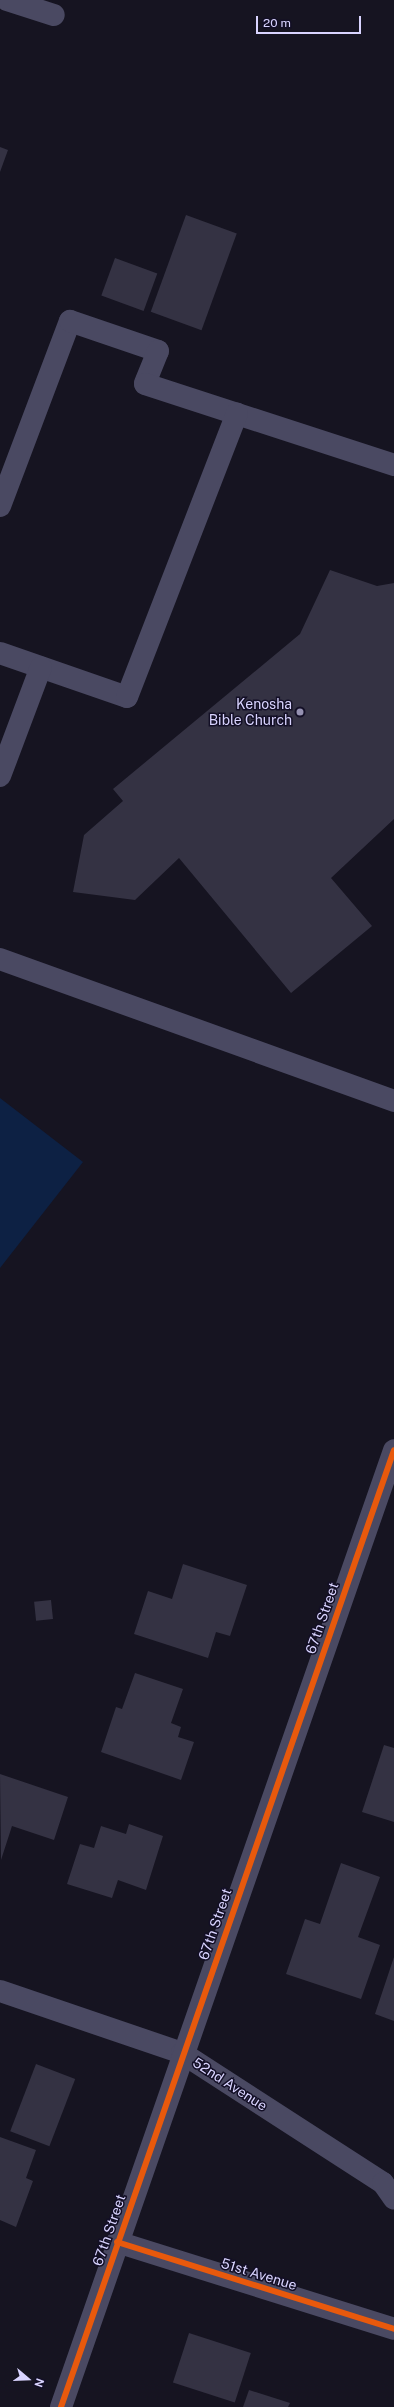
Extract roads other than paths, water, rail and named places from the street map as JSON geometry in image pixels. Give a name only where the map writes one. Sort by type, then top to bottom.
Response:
[{"type":"street","points":[[7,0],[54,15]]},
{"type":"street","points":[[0,506],[70,321],[158,352],[145,384],[394,465]]},
{"type":"street","points":[[0,653],[127,697],[237,414]]},
{"type":"street","points":[[0,776],[41,667]]},
{"type":"street","points":[[0,959],[394,1100]]},
{"type":"street","name":"67th Street","points":[[61,2407],[182,2053],[394,1450]]},
{"type":"street","name":"52nd Avenue","points":[[0,1991],[182,2053],[383,2183],[394,2199]]},
{"type":"street","name":"51st Avenue","points":[[117,2242],[394,2329]]},
{"type":"water","points":[[0,1098],[83,1162],[0,1268]]},
{"type":"place","name":"Kenosha Bible Church","points":[[300,712]]}]
